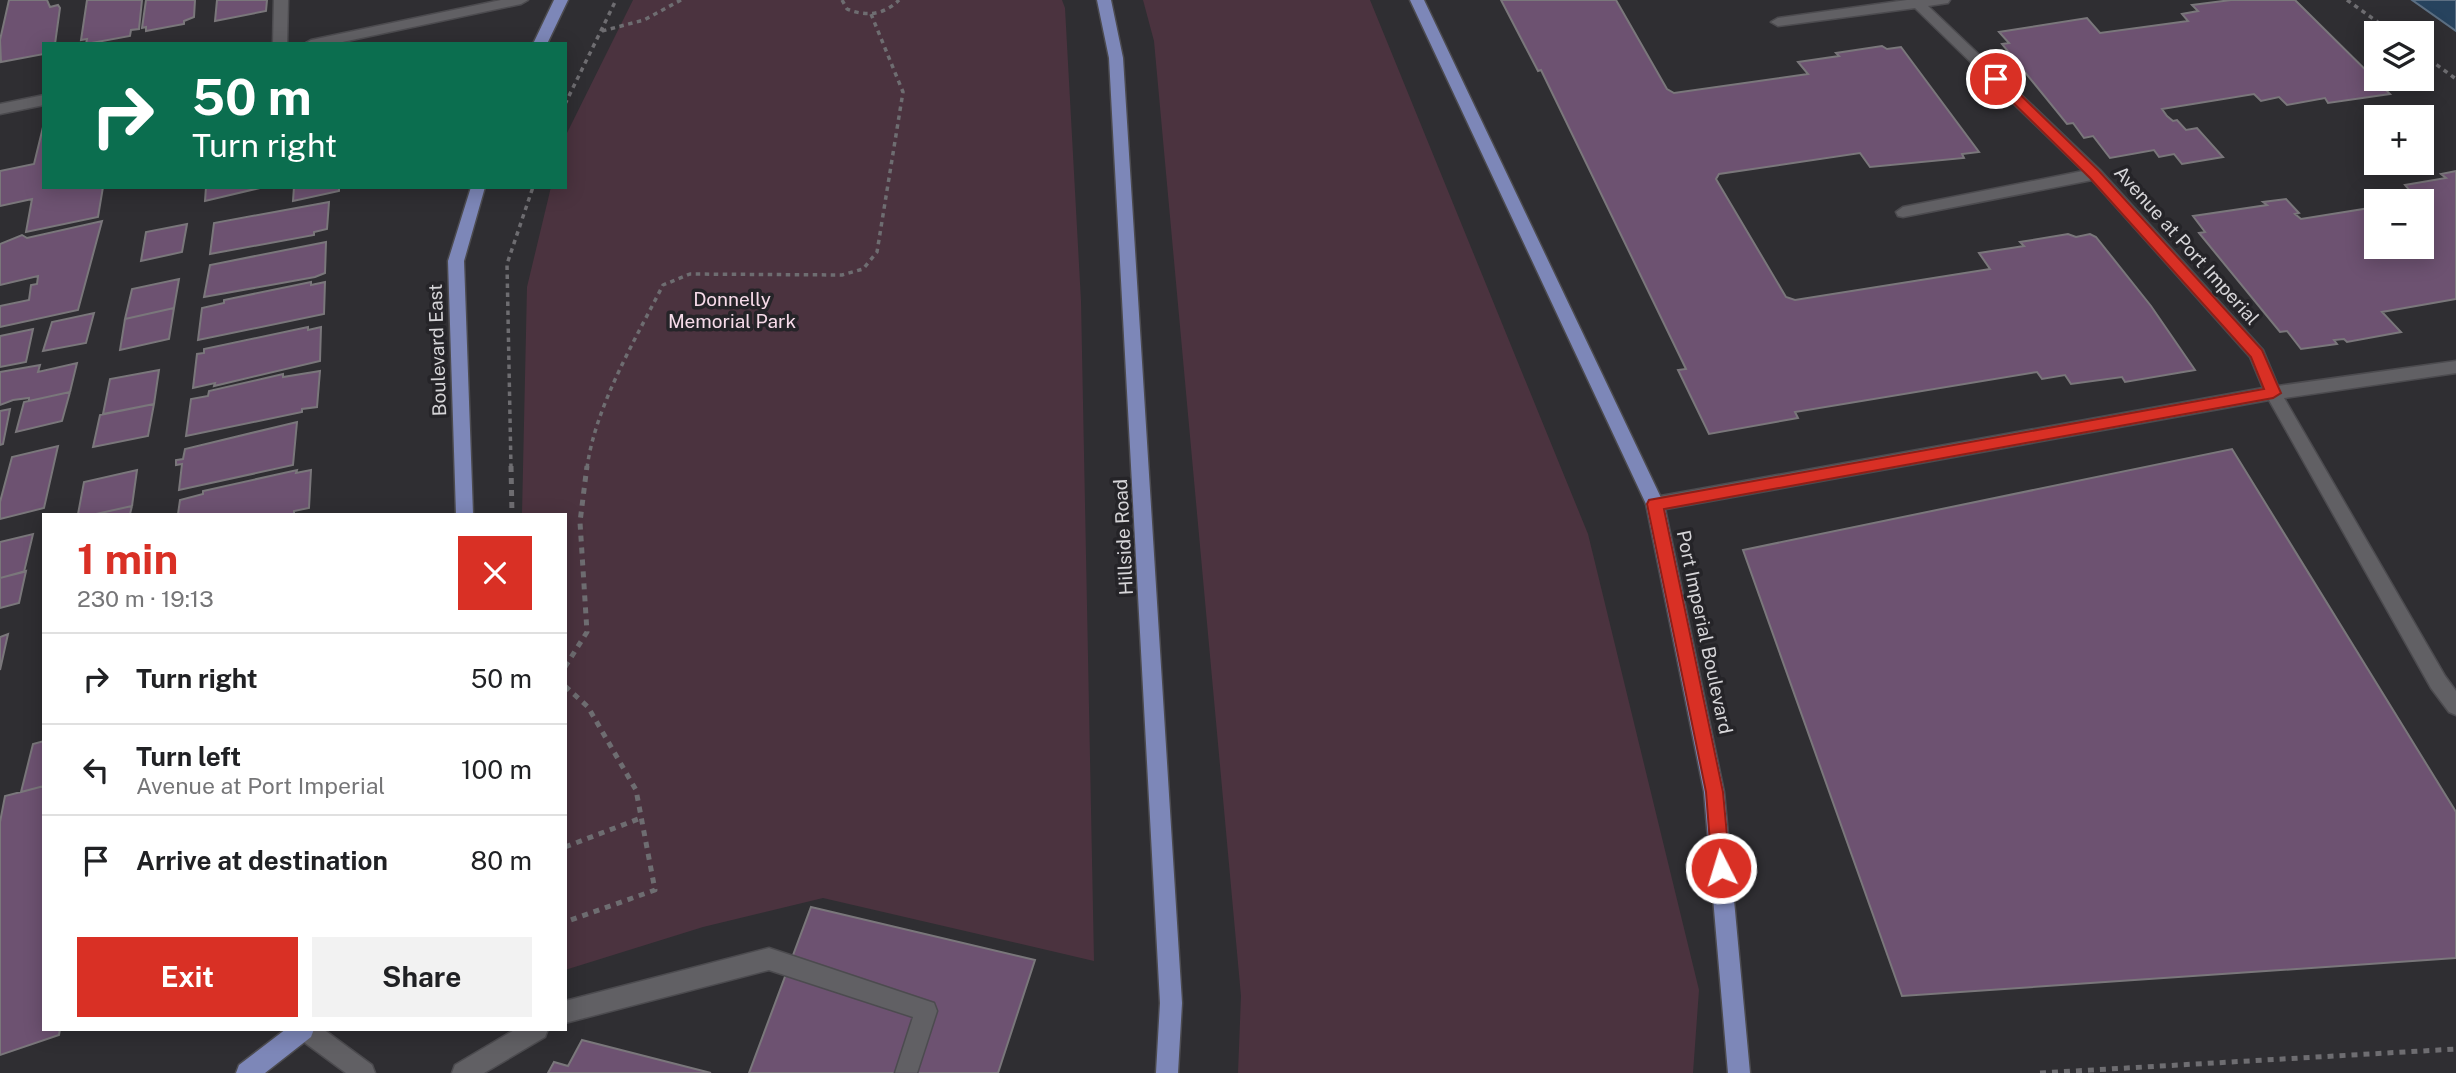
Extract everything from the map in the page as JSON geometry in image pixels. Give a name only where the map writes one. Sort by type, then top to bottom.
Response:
[{"type":"main road","points":[[541,42],[561,0]]},
{"type":"main road","name":"Hillside Road","points":[[1104,0],[1115,58],[1117,86],[1171,1003],[1167,1073]]},
{"type":"main road","name":"Port Imperial Boulevard","points":[[1417,0],[1655,504],[1714,792],[1739,1073]]},
{"type":"main road","name":"Boulevard East","points":[[464,513],[456,261],[477,189]]},
{"type":"main road","points":[[247,1073],[301,1031]]},
{"type":"street","points":[[280,42],[281,0]]},
{"type":"street","points":[[321,42],[521,0]]},
{"type":"street","points":[[1778,22],[1943,0]]},
{"type":"street","name":"Avenue at Port Imperial","points":[[1916,2],[2095,174],[2257,354],[2273,393],[2438,682],[2456,706]]},
{"type":"street","points":[[0,109],[42,100]]},
{"type":"street","points":[[1903,212],[2095,174]]},
{"type":"street","points":[[1655,504],[2273,393],[2456,368]]},
{"type":"street","points":[[567,1011],[769,959],[926,1011],[906,1073]]},
{"type":"street","points":[[307,1031],[364,1073]]},
{"type":"street","points":[[463,1073],[534,1031]]},
{"type":"path","points":[[567,100],[616,0]]},
{"type":"path","points":[[602,32],[663,14],[681,0]]},
{"type":"path","points":[[842,0],[846,9],[871,14],[891,8],[899,0]]},
{"type":"path","points":[[2347,0],[2376,21]]},
{"type":"path","points":[[567,664],[587,632],[580,522],[590,443],[624,363],[663,285],[690,274],[842,275],[863,269],[877,252],[903,92],[871,14]]},
{"type":"path","points":[[2434,63],[2456,79]]},
{"type":"path","points":[[512,513],[507,264],[532,189]]},
{"type":"path","points":[[567,688],[588,708],[636,790],[655,890],[567,921]]},
{"type":"path","points":[[567,846],[641,818]]},
{"type":"path","points":[[2040,1073],[2456,1049]]},
{"type":"green space","name":"Donnelly Memorial Park","points":[[633,0],[1062,0],[1065,8],[1081,301],[1094,961],[823,898],[703,927],[567,969],[567,513],[522,513],[527,287],[551,189],[567,189],[567,133]]},
{"type":"green space","points":[[1143,0],[1370,0],[1588,534],[1699,990],[1693,1073],[1238,1073],[1241,996],[1154,41]]},
{"type":"water","points":[[2412,0],[2456,0],[2456,31]]},
{"type":"building","points":[[9,0],[47,0],[50,7],[58,5],[60,8],[55,42],[42,42],[42,54],[1,62],[0,40]]},
{"type":"building","points":[[87,0],[142,0],[139,29],[131,30],[130,36],[97,42],[81,40]]},
{"type":"building","points":[[146,0],[195,0],[194,17],[184,21],[184,24],[146,31],[146,27],[142,28]]},
{"type":"building","points":[[217,0],[267,0],[266,11],[215,21]]},
{"type":"building","points":[[1501,0],[1616,0],[1667,89],[1674,93],[1808,74],[1798,62],[1882,46],[1887,49],[1901,47],[1979,152],[1962,154],[1964,158],[1870,167],[1860,153],[1719,174],[1716,179],[1786,297],[1795,300],[1990,269],[1979,253],[2024,246],[2020,242],[2068,234],[2076,237],[2090,234],[2096,237],[2151,306],[2195,370],[2125,382],[2122,377],[2071,384],[2065,375],[2042,379],[2037,372],[1795,412],[1798,418],[1709,434],[1678,370],[1686,369],[1541,70],[1538,71]]},
{"type":"building","points":[[2231,0],[2295,0],[2364,68],[2364,91],[2387,91],[2390,94],[2328,103],[2325,98],[2287,105],[2279,97],[2261,101],[2254,94],[2162,109],[2186,130],[2197,128],[2223,157],[2182,164],[2174,154],[2159,157],[2154,150],[2110,158],[2093,136],[2084,138],[2073,123],[2067,124],[2002,44],[2009,43],[1999,32],[2087,18],[2100,33],[2188,21],[2182,14],[2198,11],[2192,5]]},
{"type":"building","points":[[42,131],[42,189],[103,189],[98,217],[26,232],[32,199],[0,206],[0,171],[34,164]]},
{"type":"building","points":[[2456,171],[2456,299],[2382,312],[2401,332],[2347,342],[2344,339],[2334,340],[2337,344],[2301,349],[2287,331],[2280,332],[2199,233],[2205,232],[2193,216],[2267,205],[2263,202],[2286,199],[2301,219],[2364,209],[2364,259],[2434,259],[2434,189],[2408,189],[2405,185],[2446,178],[2441,174]]},
{"type":"building","points":[[206,189],[256,189],[205,201]]},
{"type":"building","points":[[294,189],[339,189],[339,191],[293,201]]},
{"type":"building","points":[[329,202],[327,229],[314,232],[314,235],[210,254],[214,223]]},
{"type":"building","points":[[102,221],[78,310],[0,327],[0,306],[29,300],[31,285],[37,284],[38,276],[0,285],[0,244],[22,235],[27,238]]},
{"type":"building","points":[[187,224],[182,252],[141,261],[146,232]]},
{"type":"building","points":[[326,242],[325,273],[204,297],[210,265]]},
{"type":"building","points":[[179,279],[174,308],[125,319],[132,289]]},
{"type":"building","points":[[311,282],[311,285],[325,282],[324,314],[198,340],[202,308],[224,303],[224,300]]},
{"type":"building","points":[[174,308],[169,339],[120,350],[125,319]]},
{"type":"building","points":[[94,313],[86,343],[43,351],[52,322]]},
{"type":"building","points":[[308,327],[308,330],[321,327],[320,361],[214,386],[215,383],[193,388],[197,354],[204,353],[204,349]]},
{"type":"building","points":[[33,329],[26,362],[0,367],[0,336]]},
{"type":"building","points":[[77,363],[70,392],[29,401],[29,398],[13,400],[0,405],[0,372],[40,365],[38,372]]},
{"type":"building","points":[[159,370],[154,404],[103,414],[110,379]]},
{"type":"building","points":[[320,371],[317,407],[186,436],[191,399],[208,396],[209,391],[283,374],[283,377]]},
{"type":"building","points":[[70,392],[62,421],[16,432],[24,402]]},
{"type":"building","points":[[154,404],[148,436],[93,447],[100,415]]},
{"type":"building","points":[[10,409],[3,444],[0,445],[0,411]]},
{"type":"building","points":[[297,422],[293,465],[179,490],[182,464],[176,465],[176,460],[183,459],[185,449]]},
{"type":"building","points":[[58,446],[44,508],[0,519],[0,502],[12,457]]},
{"type":"building","points":[[2232,449],[2456,812],[2456,958],[1902,996],[1743,550]]},
{"type":"building","points":[[137,470],[132,506],[100,513],[78,513],[84,482]]},
{"type":"building","points":[[297,470],[296,473],[311,470],[309,508],[294,513],[178,513],[180,500],[203,494],[203,491]]},
{"type":"building","points":[[132,506],[130,513],[100,513]]},
{"type":"building","points":[[33,534],[24,572],[0,578],[0,542]]},
{"type":"building","points":[[26,571],[19,603],[0,608],[0,578]]},
{"type":"building","points":[[8,634],[0,670],[0,637]]},
{"type":"building","points":[[42,742],[42,787],[21,792],[33,744]]},
{"type":"building","points":[[42,787],[42,1031],[60,1031],[59,1035],[0,1055],[0,822],[5,796]]},
{"type":"building","points":[[811,907],[1035,960],[998,1073],[749,1073]]},
{"type":"building","points":[[582,1040],[711,1073],[548,1073],[554,1062],[568,1066]]},
{"type":"route","points":[[1721,868],[1714,792],[1655,504],[2273,393],[2257,354],[2095,174],[1996,79]]}]
